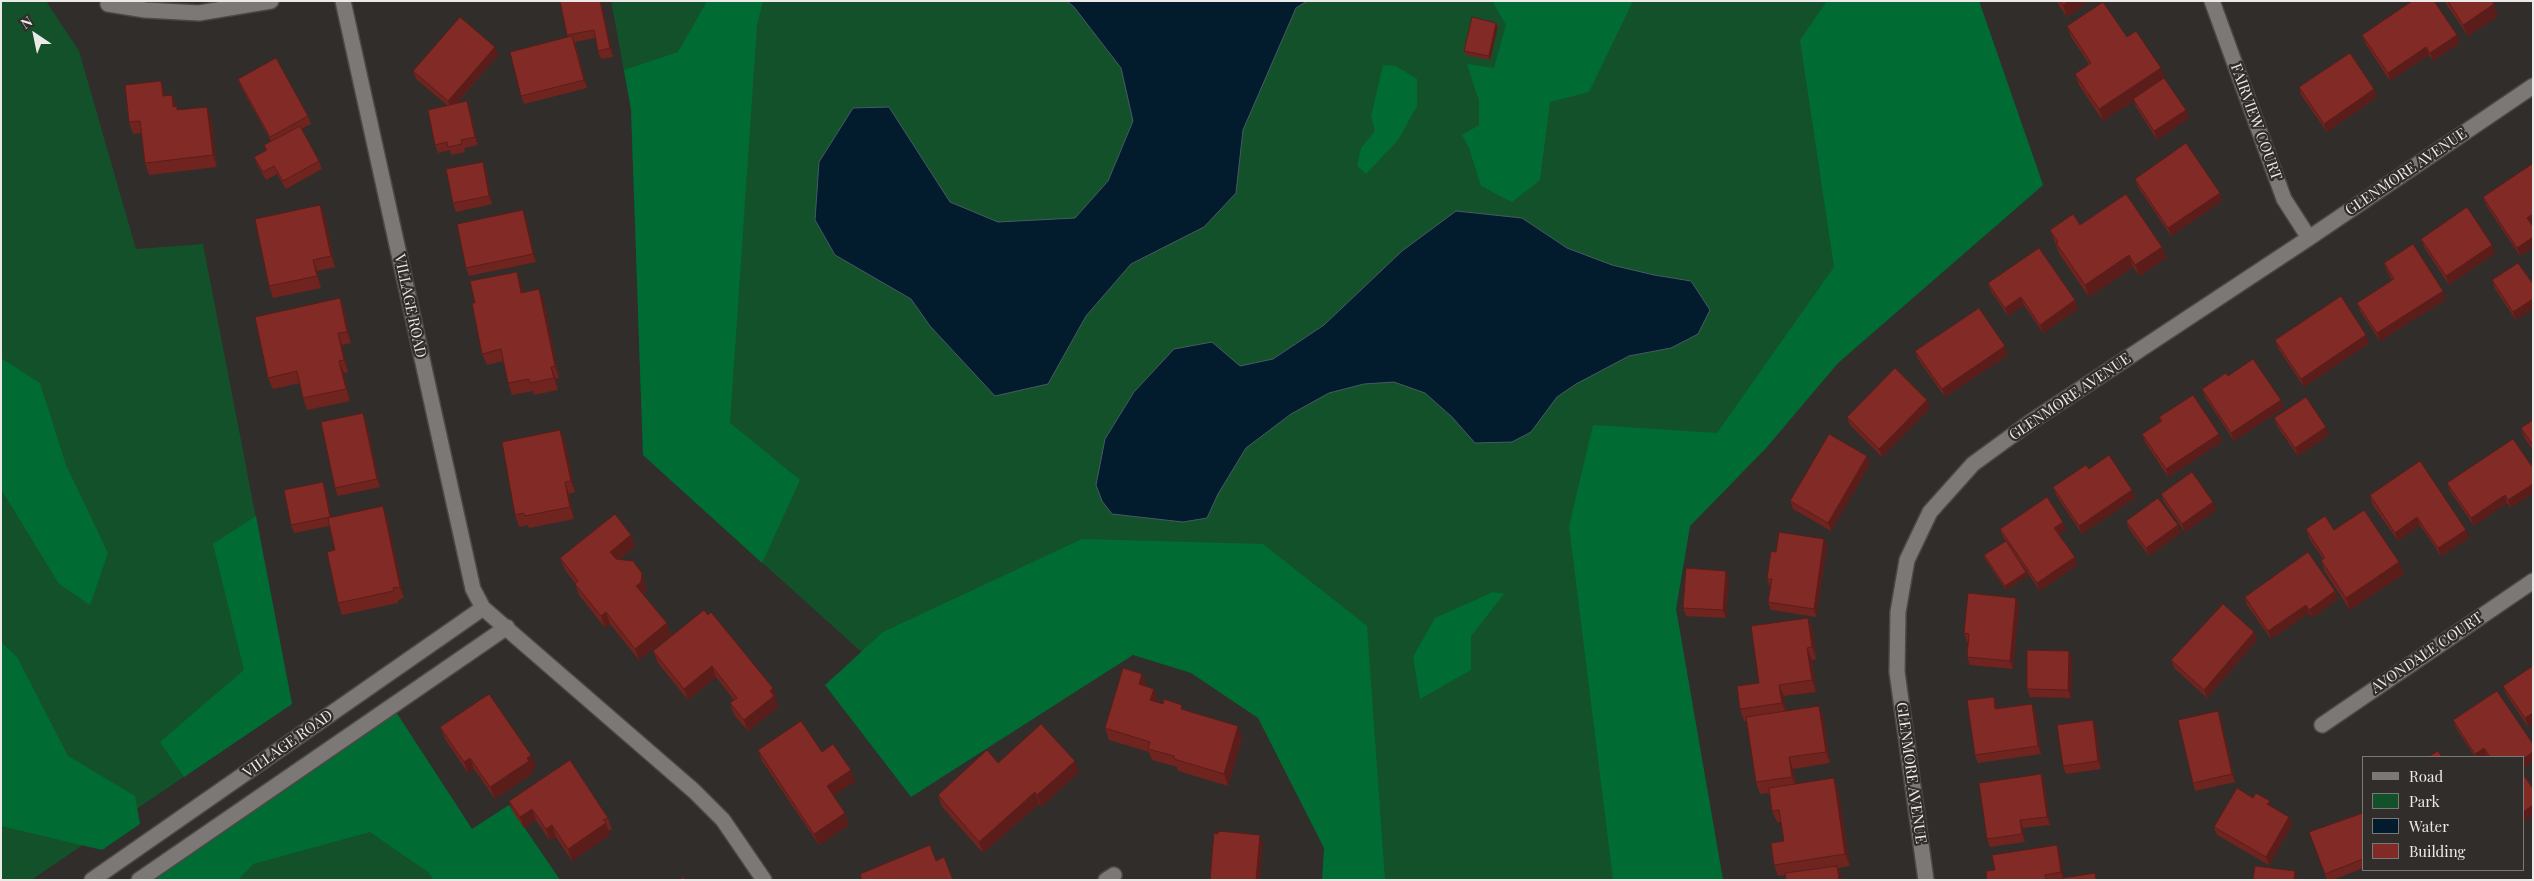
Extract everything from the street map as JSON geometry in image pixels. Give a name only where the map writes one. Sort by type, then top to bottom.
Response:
[{"type":"street","points":[[108,4],[145,10],[198,13],[271,1]]},
{"type":"street","name":"VILLAGE ROAD","points":[[343,1],[472,590],[483,608],[694,791],[722,820],[764,880]]},
{"type":"street","name":"FAIRVIEW COURT","points":[[2212,1],[2284,199],[2309,238]]},
{"type":"street","name":"GLENMORE AVENUE","points":[[1926,880],[1897,672],[1898,612],[1907,560],[1930,512],[1973,464],[2032,421],[2309,238],[2533,86]]},
{"type":"street","name":"AVONDALE COURT","points":[[2322,725],[2533,581]]},
{"type":"street","name":"VILLAGE ROAD","points":[[92,880],[483,608]]},
{"type":"street","name":"VILLAGE ROAD","points":[[139,880],[507,627]]},
{"type":"green space","points":[[1,1],[46,1],[79,51],[136,249],[203,244],[292,704],[31,880],[1,880]]},
{"type":"green space","points":[[611,1],[1979,1],[2043,185],[1838,363],[1766,448],[1690,526],[1676,609],[1723,880],[1378,880],[1289,677],[1136,637],[969,749],[643,455],[631,109]]},
{"type":"green space","points":[[707,1],[763,1],[757,25],[730,423],[800,480],[762,563],[643,455],[631,109],[624,70],[678,52]]},
{"type":"green space","points":[[1492,1],[1633,1],[1589,92],[1550,102],[1540,180],[1512,202],[1481,186],[1469,148],[1462,135],[1479,125],[1479,101],[1467,64],[1494,68],[1506,25]]},
{"type":"green space","points":[[1827,1],[1979,1],[2043,185],[1838,363],[1766,448],[1690,526],[1676,609],[1723,880],[1613,880],[1569,526],[1593,425],[1717,433],[1834,267],[1800,40]]},
{"type":"green space","points":[[1383,65],[1396,66],[1417,79],[1417,106],[1398,140],[1366,174],[1357,166],[1361,148],[1375,131],[1371,117]]},
{"type":"green space","points":[[1,358],[40,383],[66,465],[108,553],[90,605],[59,584],[1,489]]},
{"type":"green space","points":[[256,516],[292,704],[184,777],[160,742],[244,670],[213,544]]},
{"type":"green space","points":[[1082,539],[1263,544],[1367,626],[1385,880],[1322,880],[1324,848],[1258,718],[1191,673],[1133,655],[911,797],[825,685],[883,632]]},
{"type":"green space","points":[[1493,592],[1504,594],[1471,636],[1471,670],[1420,699],[1413,657],[1435,618]]},
{"type":"green space","points":[[1,642],[17,657],[68,756],[135,796],[140,824],[102,850],[1,826]]},
{"type":"green space","points":[[396,712],[472,829],[509,805],[560,880],[154,880]]},
{"type":"green space","points":[[396,712],[472,829],[509,805],[560,880],[434,880],[428,872],[370,832],[253,864],[238,880],[154,880]]},
{"type":"water","points":[[1067,1],[1307,1],[1296,8],[1243,130],[1236,193],[1204,227],[1131,264],[1086,316],[1048,384],[995,396],[930,326],[911,299],[835,255],[815,220],[819,162],[853,108],[889,107],[950,202],[998,222],[1075,218],[1108,181],[1133,121],[1121,68],[1074,7]]},
{"type":"water","points":[[1456,211],[1522,218],[1567,248],[1612,265],[1691,281],[1710,310],[1698,334],[1671,348],[1629,356],[1576,384],[1557,397],[1531,432],[1512,442],[1475,443],[1452,417],[1425,393],[1394,382],[1364,384],[1329,393],[1291,414],[1246,448],[1218,494],[1207,518],[1183,522],[1112,514],[1102,501],[1096,485],[1105,439],[1134,392],[1174,349],[1212,342],[1240,366],[1273,359],[1324,325],[1402,251]]},
{"type":"building","points":[[560,1],[600,1],[610,48],[598,51],[594,30],[567,35]]},
{"type":"building","points":[[2060,1],[2069,1],[2063,5]]},
{"type":"building","points":[[2412,1],[2434,1],[2457,35],[2430,53],[2426,47],[2388,73],[2362,35]]},
{"type":"building","points":[[2448,1],[2492,1],[2494,4],[2463,25]]},
{"type":"building","points":[[2103,2],[2127,37],[2136,31],[2161,68],[2099,109],[2075,74],[2091,63],[2067,26]]},
{"type":"building","points":[[460,17],[495,47],[448,101],[413,71]]},
{"type":"building","points":[[1472,17],[1496,23],[1489,56],[1464,51]]},
{"type":"building","points":[[572,36],[584,80],[521,96],[510,52]]},
{"type":"building","points":[[2350,53],[2374,89],[2324,124],[2299,87]]},
{"type":"building","points":[[276,58],[308,116],[270,137],[238,79]]},
{"type":"building","points":[[2164,78],[2186,110],[2154,131],[2133,99]]},
{"type":"building","points":[[161,81],[163,96],[172,95],[173,107],[177,106],[177,110],[207,107],[213,155],[145,163],[140,121],[129,122],[125,85]]},
{"type":"building","points":[[467,101],[475,137],[461,140],[462,144],[448,147],[447,142],[435,145],[428,110]]},
{"type":"building","points":[[300,126],[319,161],[283,181],[274,166],[263,172],[254,157],[267,150],[264,145]]},
{"type":"building","points":[[2186,143],[2220,193],[2168,228],[2135,179]]},
{"type":"building","points":[[483,162],[489,196],[453,203],[446,169]]},
{"type":"building","points":[[2532,164],[2533,214],[2527,218],[2533,227],[2533,237],[2517,248],[2483,197]]},
{"type":"building","points":[[2126,194],[2162,247],[2135,265],[2129,255],[2085,285],[2056,243],[2058,242],[2050,230],[2073,214],[2080,225]]},
{"type":"building","points":[[320,205],[331,256],[313,260],[317,276],[269,286],[255,219]]},
{"type":"building","points":[[2467,207],[2492,245],[2446,276],[2421,239]]},
{"type":"building","points":[[523,210],[533,254],[466,268],[457,224]]},
{"type":"building","points":[[2413,244],[2443,291],[2377,333],[2357,303],[2394,279],[2384,263]]},
{"type":"building","points":[[2039,248],[2075,300],[2040,325],[2021,297],[2005,308],[1988,283]]},
{"type":"building","points":[[2518,263],[2533,284],[2533,299],[2513,312],[2492,280]]},
{"type":"building","points":[[517,272],[521,293],[539,289],[555,366],[551,367],[554,378],[530,383],[529,379],[508,383],[501,349],[482,354],[472,303],[475,303],[470,281]]},
{"type":"building","points":[[2341,296],[2366,335],[2301,379],[2275,340]]},
{"type":"building","points":[[340,298],[347,332],[338,333],[344,360],[339,361],[346,389],[303,398],[297,371],[268,378],[255,317]]},
{"type":"building","points":[[1979,308],[2005,346],[1942,389],[1915,351]]},
{"type":"building","points":[[2253,359],[2281,400],[2231,433],[2202,389],[2226,373],[2228,376]]},
{"type":"building","points":[[1895,368],[1927,400],[1879,449],[1847,417]]},
{"type":"building","points":[[2193,395],[2219,434],[2166,469],[2142,434],[2162,421],[2159,417]]},
{"type":"building","points":[[2306,397],[2326,427],[2295,448],[2274,418]]},
{"type":"building","points":[[363,413],[377,479],[335,488],[321,422]]},
{"type":"building","points":[[2533,420],[2533,445],[2521,428]]},
{"type":"building","points":[[560,430],[571,481],[565,482],[570,507],[525,516],[524,513],[515,515],[502,442]]},
{"type":"building","points":[[1829,434],[1867,456],[1828,523],[1790,501]]},
{"type":"building","points":[[2513,439],[2533,468],[2533,484],[2508,500],[2505,495],[2471,518],[2447,483]]},
{"type":"building","points":[[2109,455],[2132,490],[2079,526],[2053,487],[2086,465],[2089,469]]},
{"type":"building","points":[[2420,461],[2466,530],[2438,548],[2417,517],[2395,533],[2370,495]]},
{"type":"building","points":[[2192,472],[2213,502],[2182,524],[2161,494]]},
{"type":"building","points":[[323,482],[330,517],[291,525],[284,490]]},
{"type":"building","points":[[2047,497],[2063,522],[2054,528],[2075,557],[2037,583],[2000,529]]},
{"type":"building","points":[[2158,498],[2178,525],[2146,548],[2126,521]]},
{"type":"building","points":[[383,506],[400,587],[393,588],[394,591],[338,603],[327,552],[335,550],[328,518]]},
{"type":"building","points":[[2364,510],[2399,562],[2346,598],[2321,560],[2325,558],[2306,529],[2325,516],[2334,530]]},
{"type":"building","points":[[615,514],[631,535],[610,552],[616,559],[633,561],[642,573],[641,582],[636,586],[667,623],[635,649],[606,612],[601,616],[575,584],[578,581],[560,558]]},
{"type":"building","points":[[1779,532],[1824,539],[1814,609],[1768,602],[1772,579],[1767,579],[1771,551],[1776,552]]},
{"type":"building","points":[[2006,541],[2026,572],[2005,586],[1984,555]]},
{"type":"building","points":[[2308,552],[2335,591],[2309,610],[2306,605],[2268,631],[2245,597]]},
{"type":"building","points":[[1686,568],[1726,571],[1723,610],[1683,608]]},
{"type":"building","points":[[1968,593],[2016,598],[2010,661],[1967,657],[1969,634],[1964,633]]},
{"type":"building","points":[[2223,604],[2254,632],[2204,690],[2171,660]]},
{"type":"building","points":[[704,610],[708,615],[711,612],[773,688],[770,691],[774,696],[744,720],[730,703],[737,698],[712,666],[684,689],[653,651]]},
{"type":"building","points":[[1808,618],[1812,647],[1807,648],[1812,680],[1779,685],[1782,703],[1740,709],[1737,686],[1759,683],[1751,626]]},
{"type":"building","points":[[2027,650],[2069,651],[2068,690],[2027,689]]},
{"type":"building","points":[[2533,666],[2533,713],[2525,718],[2503,686]]},
{"type":"building","points":[[1123,668],[1142,674],[1139,684],[1154,689],[1150,700],[1163,704],[1164,699],[1182,705],[1181,709],[1238,726],[1224,774],[1148,749],[1150,742],[1105,728]]},
{"type":"building","points":[[2497,691],[2533,744],[2533,752],[2524,758],[2524,756],[2489,756],[2484,748],[2475,754],[2453,720]]},
{"type":"building","points":[[489,694],[531,755],[527,758],[529,761],[490,787],[470,758],[464,762],[440,727]]},
{"type":"building","points":[[1994,697],[1995,709],[2032,704],[2038,746],[1975,755],[1967,700]]},
{"type":"building","points":[[1819,706],[1826,752],[1789,757],[1792,777],[1756,782],[1746,717]]},
{"type":"building","points":[[2218,711],[2232,774],[2193,783],[2178,720]]},
{"type":"building","points":[[2093,720],[2098,761],[2063,766],[2057,725]]},
{"type":"building","points":[[801,721],[822,752],[833,744],[851,770],[827,786],[845,813],[814,834],[758,750]]},
{"type":"building","points":[[1041,724],[1075,761],[1037,795],[1035,792],[979,842],[938,795],[987,750],[998,763]]},
{"type":"building","points":[[2438,751],[2441,756],[2430,756]]},
{"type":"building","points":[[570,760],[608,818],[603,820],[606,823],[568,849],[552,825],[546,829],[532,809],[520,817],[509,801]]},
{"type":"building","points":[[2041,774],[2047,817],[2020,820],[2022,834],[1987,839],[1979,783]]},
{"type":"building","points":[[2524,776],[2533,789],[2533,805],[2524,811]]},
{"type":"building","points":[[1834,778],[1845,854],[1774,865],[1771,843],[1784,841],[1779,810],[1772,811],[1769,788]]},
{"type":"building","points":[[2237,788],[2253,798],[2256,793],[2270,801],[2267,804],[2289,817],[2266,857],[2214,827]]},
{"type":"building","points":[[2362,813],[2362,859],[2325,874],[2309,832]]},
{"type":"building","points":[[1218,831],[1260,835],[1256,880],[1210,880],[1214,833],[1218,834]]},
{"type":"building","points":[[930,845],[936,861],[944,857],[953,880],[862,880],[860,874]]},
{"type":"building","points":[[2057,845],[2061,872],[2045,875],[2046,880],[1987,880],[1986,871],[1995,870],[1992,855]]},
{"type":"building","points":[[1837,866],[1839,880],[1786,880],[1785,873]]},
{"type":"building","points":[[2255,866],[2295,871],[2294,880],[2253,880]]},
{"type":"building","points":[[2095,873],[2096,880],[2063,880],[2063,878]]}]
